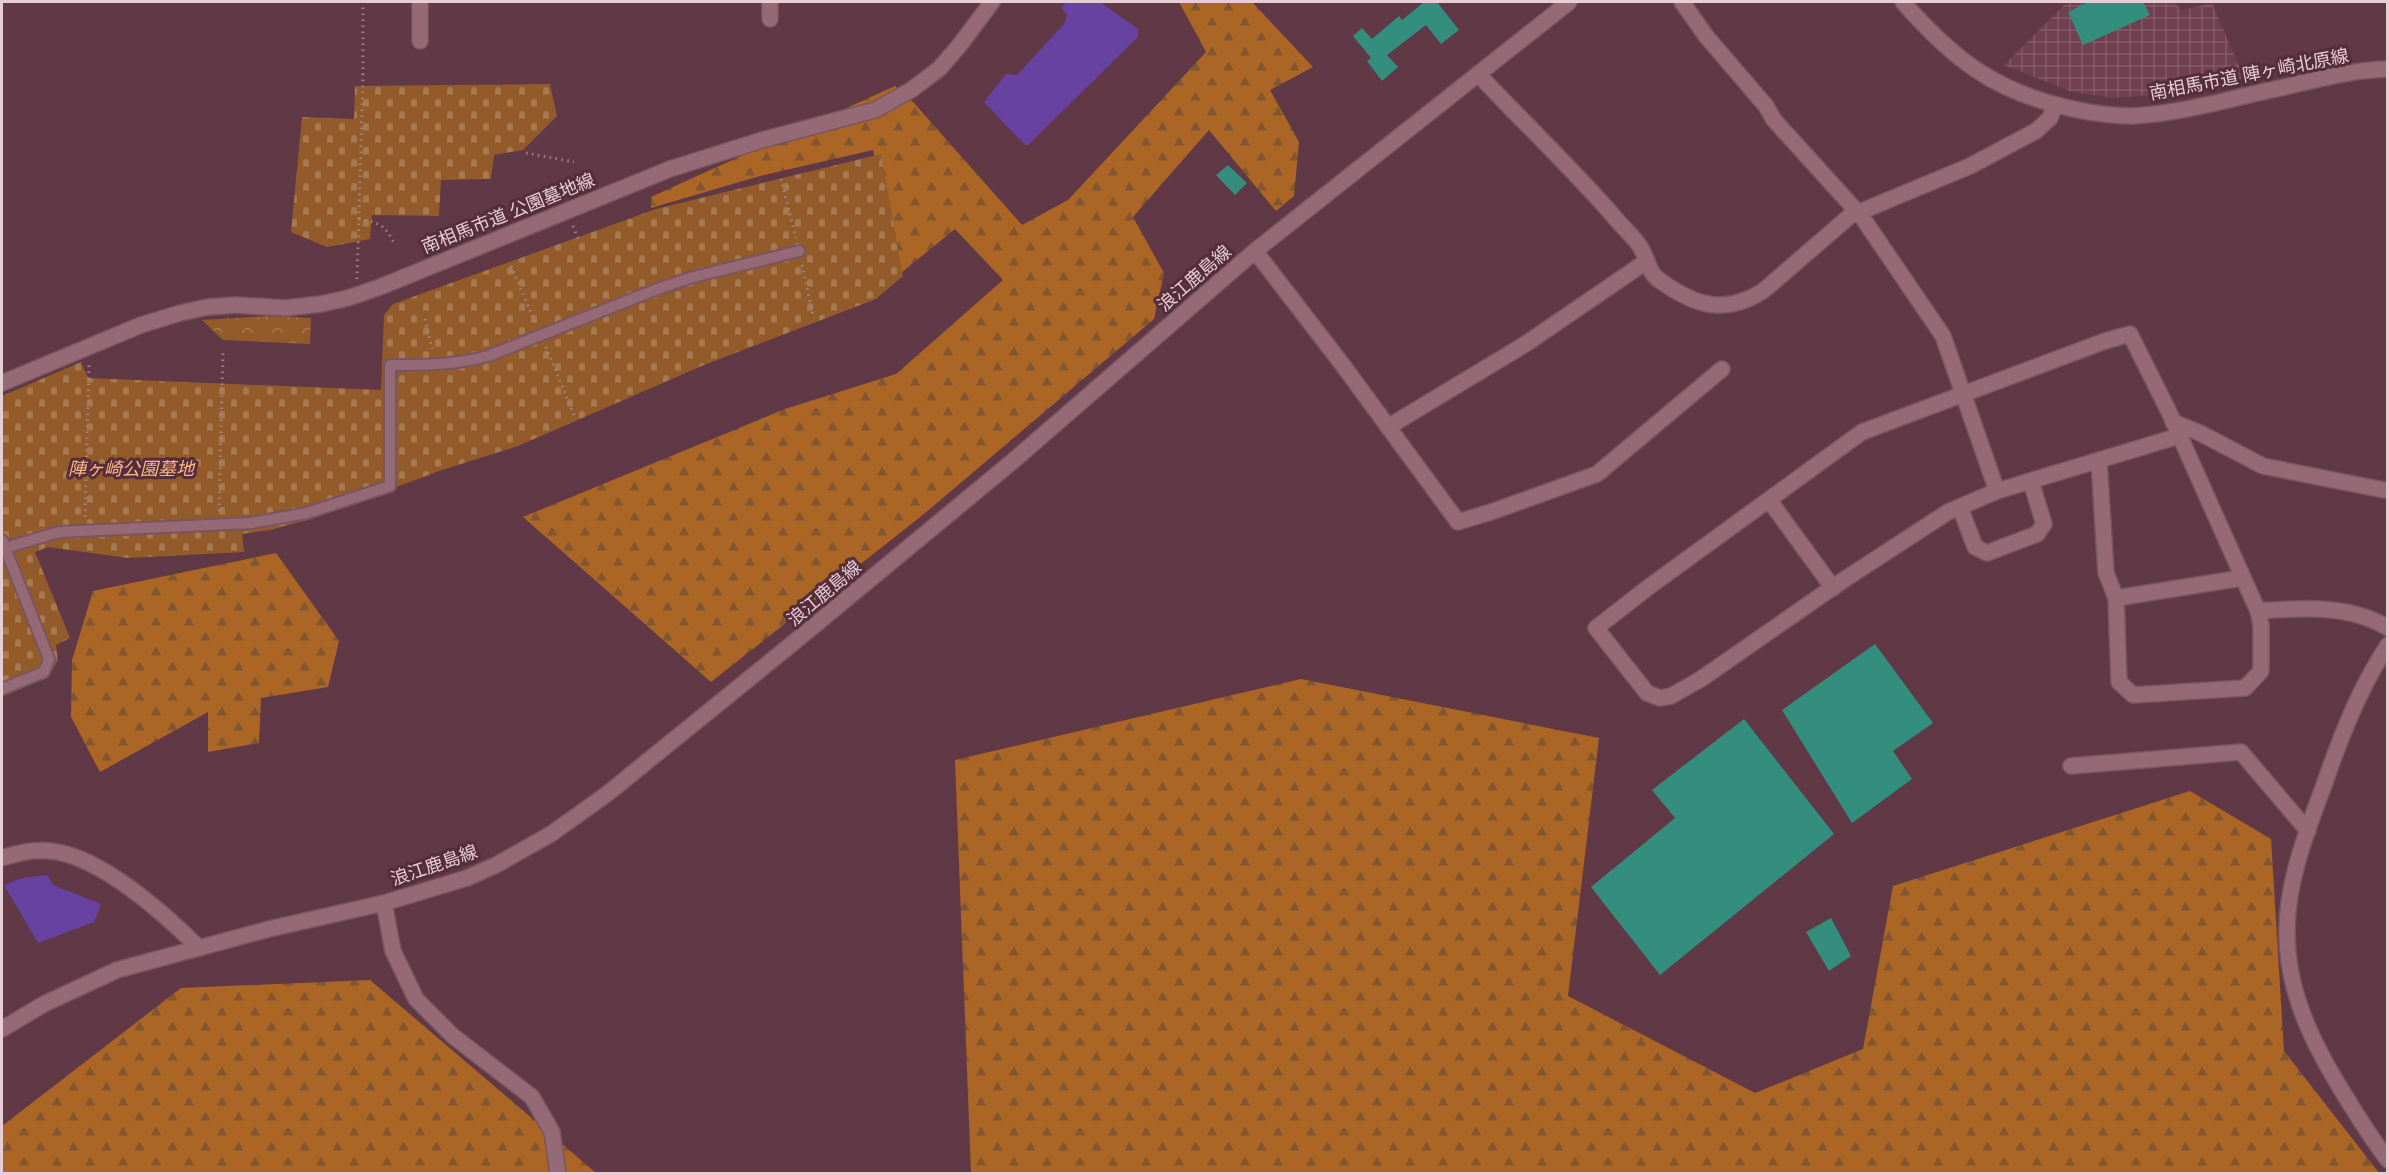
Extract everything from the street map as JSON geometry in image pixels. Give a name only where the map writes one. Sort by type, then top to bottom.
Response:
[{"type":"street","points":[[420,2],[420,40]]},
{"type":"street","points":[[770,2],[770,19]]},
{"type":"street","name":"南相馬市道 公園墓地線","points":[[2,383],[141,325],[180,313],[208,307],[235,305],[301,307],[356,295],[670,169],[762,140],[874,110],[911,90],[939,69],[992,2]]},
{"type":"street","name":"浪江鹿島線","points":[[2,1029],[44,1004],[117,970],[269,929],[384,903],[467,878],[526,849],[576,818],[789,647],[976,492],[1255,251],[1569,2]]},
{"type":"street","points":[[1682,2],[1706,36],[1766,106],[1774,120],[1858,212],[1943,336],[1997,491]]},
{"type":"street","name":"南相馬市道 陣ヶ崎北原線","points":[[1903,2],[1936,38],[1994,82],[2055,105],[2113,116],[2154,114],[2188,109],[2352,72],[2388,69]]},
{"type":"street","points":[[1478,74],[1643,250],[1650,272],[1656,279],[1698,303],[1715,306],[1731,306],[1748,301],[1850,216],[1970,165],[2036,131],[2050,118],[2055,105]]},
{"type":"street","points":[[1255,251],[1458,522],[1597,474],[1722,369]]},
{"type":"street","points":[[1388,427],[1524,345],[1647,261]]},
{"type":"street","points":[[2099,461],[2106,573],[2116,598],[2119,682],[2133,695],[2245,688],[2261,671],[2261,625],[2258,611],[2176,429],[2130,334],[2105,341],[1862,432],[1596,628],[1647,693],[1660,698],[1671,696],[1728,661],[1833,588],[1948,513],[1997,491],[2099,461],[2176,429],[2200,434],[2264,466],[2384,490]]},
{"type":"street","points":[[1960,507],[1975,547],[1987,553],[2037,534],[2044,524],[2031,482]]},
{"type":"street","points":[[1769,500],[1833,588]]},
{"type":"street","points":[[2116,598],[2242,578]]},
{"type":"street","points":[[2258,611],[2354,612],[2388,628]]},
{"type":"street","points":[[2388,645],[2366,681],[2349,716],[2308,831],[2294,880],[2287,931],[2290,968],[2298,1002],[2313,1040],[2325,1064],[2388,1160]]},
{"type":"street","points":[[2071,766],[2241,752],[2308,831]]},
{"type":"street","points":[[2,858],[38,850],[72,856],[90,863],[125,885],[199,948]]},
{"type":"street","points":[[384,903],[393,951],[416,999],[453,1036],[532,1097],[552,1132],[558,1173]]},
{"type":"lane","points":[[2,689],[44,672],[49,659],[3,544],[59,532],[251,523],[307,513],[390,486],[390,365],[463,363],[488,356],[693,277],[800,251]]},
{"type":"path","points":[[356,295],[363,2]]},
{"type":"path","points":[[526,153],[574,162]]},
{"type":"path","points":[[359,219],[384,226],[395,245]]},
{"type":"path","points":[[571,221],[579,241]]},
{"type":"path","points":[[425,319],[436,365]]},
{"type":"path","points":[[219,525],[223,351]]},
{"type":"path","points":[[85,532],[90,383]]},
{"type":"shaded area","points":[[1066,2],[1100,2],[1138,29],[1138,37],[1028,145],[1025,145],[984,102],[1006,74],[1017,75],[1064,24],[1067,15],[1061,8]]},
{"type":"shaded area","points":[[2071,2],[2174,2],[2182,10],[2212,3],[2244,78],[2163,94],[2115,98],[2072,92],[2004,65],[2064,5]]},
{"type":"shaded area","points":[[47,875],[53,885],[101,904],[94,922],[38,943],[4,885],[22,878]]},
{"type":"green space","points":[[1179,2],[1252,2],[1313,67],[1270,90],[1299,142],[1294,196],[1276,211],[1209,130],[1133,217],[1164,273],[1154,319],[924,514],[711,682],[523,517],[785,409],[896,374],[1003,280],[955,229],[896,277],[873,150],[760,176],[651,208],[651,197],[895,86],[914,103],[1022,225],[1068,200],[1206,52]]},
{"type":"green space","points":[[550,84],[557,116],[523,150],[494,155],[491,179],[441,180],[439,216],[372,215],[370,239],[327,247],[291,232],[302,117],[354,119],[355,86]]},
{"type":"green space","name":"陣ヶ崎公園墓地","points":[[881,154],[903,276],[876,299],[704,365],[518,446],[442,470],[314,518],[270,530],[242,534],[244,552],[128,558],[48,547],[35,552],[70,638],[56,645],[58,660],[49,676],[2,697],[2,396],[81,362],[88,378],[381,390],[384,315],[393,304],[656,209]]},
{"type":"green space","points":[[270,316],[311,318],[310,344],[223,340],[202,320]]},
{"type":"green space","points":[[276,553],[339,641],[328,687],[261,698],[259,743],[208,752],[208,712],[100,772],[71,717],[72,660],[93,591]]},
{"type":"green space","points":[[1301,679],[1599,738],[1568,996],[1755,1093],[1863,1049],[1893,886],[2190,791],[2271,839],[2284,1051],[2379,1173],[971,1173],[955,760]]},
{"type":"green space","points":[[370,980],[596,1173],[2,1174],[2,1126],[181,988]]},
{"type":"building","points":[[1424,2],[1437,2],[1459,30],[1441,44],[1426,25],[1387,55],[1398,67],[1382,81],[1367,61],[1371,58],[1353,36],[1362,28],[1372,39],[1399,16],[1402,20]]},
{"type":"building","points":[[2089,2],[2143,2],[2150,15],[2083,45],[2068,12]]},
{"type":"building","points":[[1228,165],[1247,183],[1235,195],[1216,175]]},
{"type":"building","points":[[1875,644],[1933,723],[1893,751],[1912,779],[1852,823],[1782,710]]},
{"type":"building","points":[[1744,719],[1834,834],[1660,975],[1591,887],[1675,818],[1652,790]]},
{"type":"building","points":[[1831,918],[1851,956],[1829,971],[1806,932]]}]
